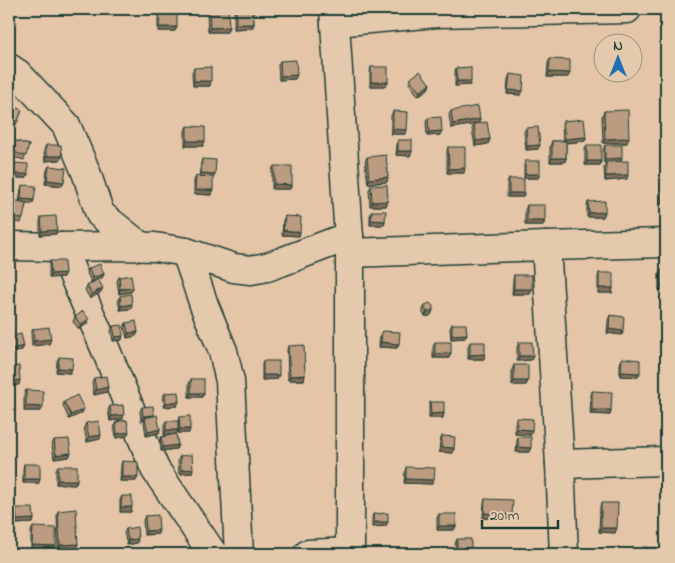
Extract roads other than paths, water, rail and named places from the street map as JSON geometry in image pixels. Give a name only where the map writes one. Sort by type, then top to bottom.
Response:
[{"type":"street","points":[[308,554],[350,553],[350,245],[334,16],[627,9]]},
{"type":"street","points":[[9,68],[18,74],[66,124],[86,172],[100,214],[140,246]]},
{"type":"street","points":[[9,246],[155,247],[186,252],[234,268],[250,270],[350,245],[546,246],[666,243]]},
{"type":"street","points":[[546,246],[564,554]]},
{"type":"street","points":[[62,247],[155,469],[213,554]]},
{"type":"street","points":[[186,252],[204,306],[223,351],[230,381],[239,554]]},
{"type":"street","points":[[560,464],[666,461]]}]
